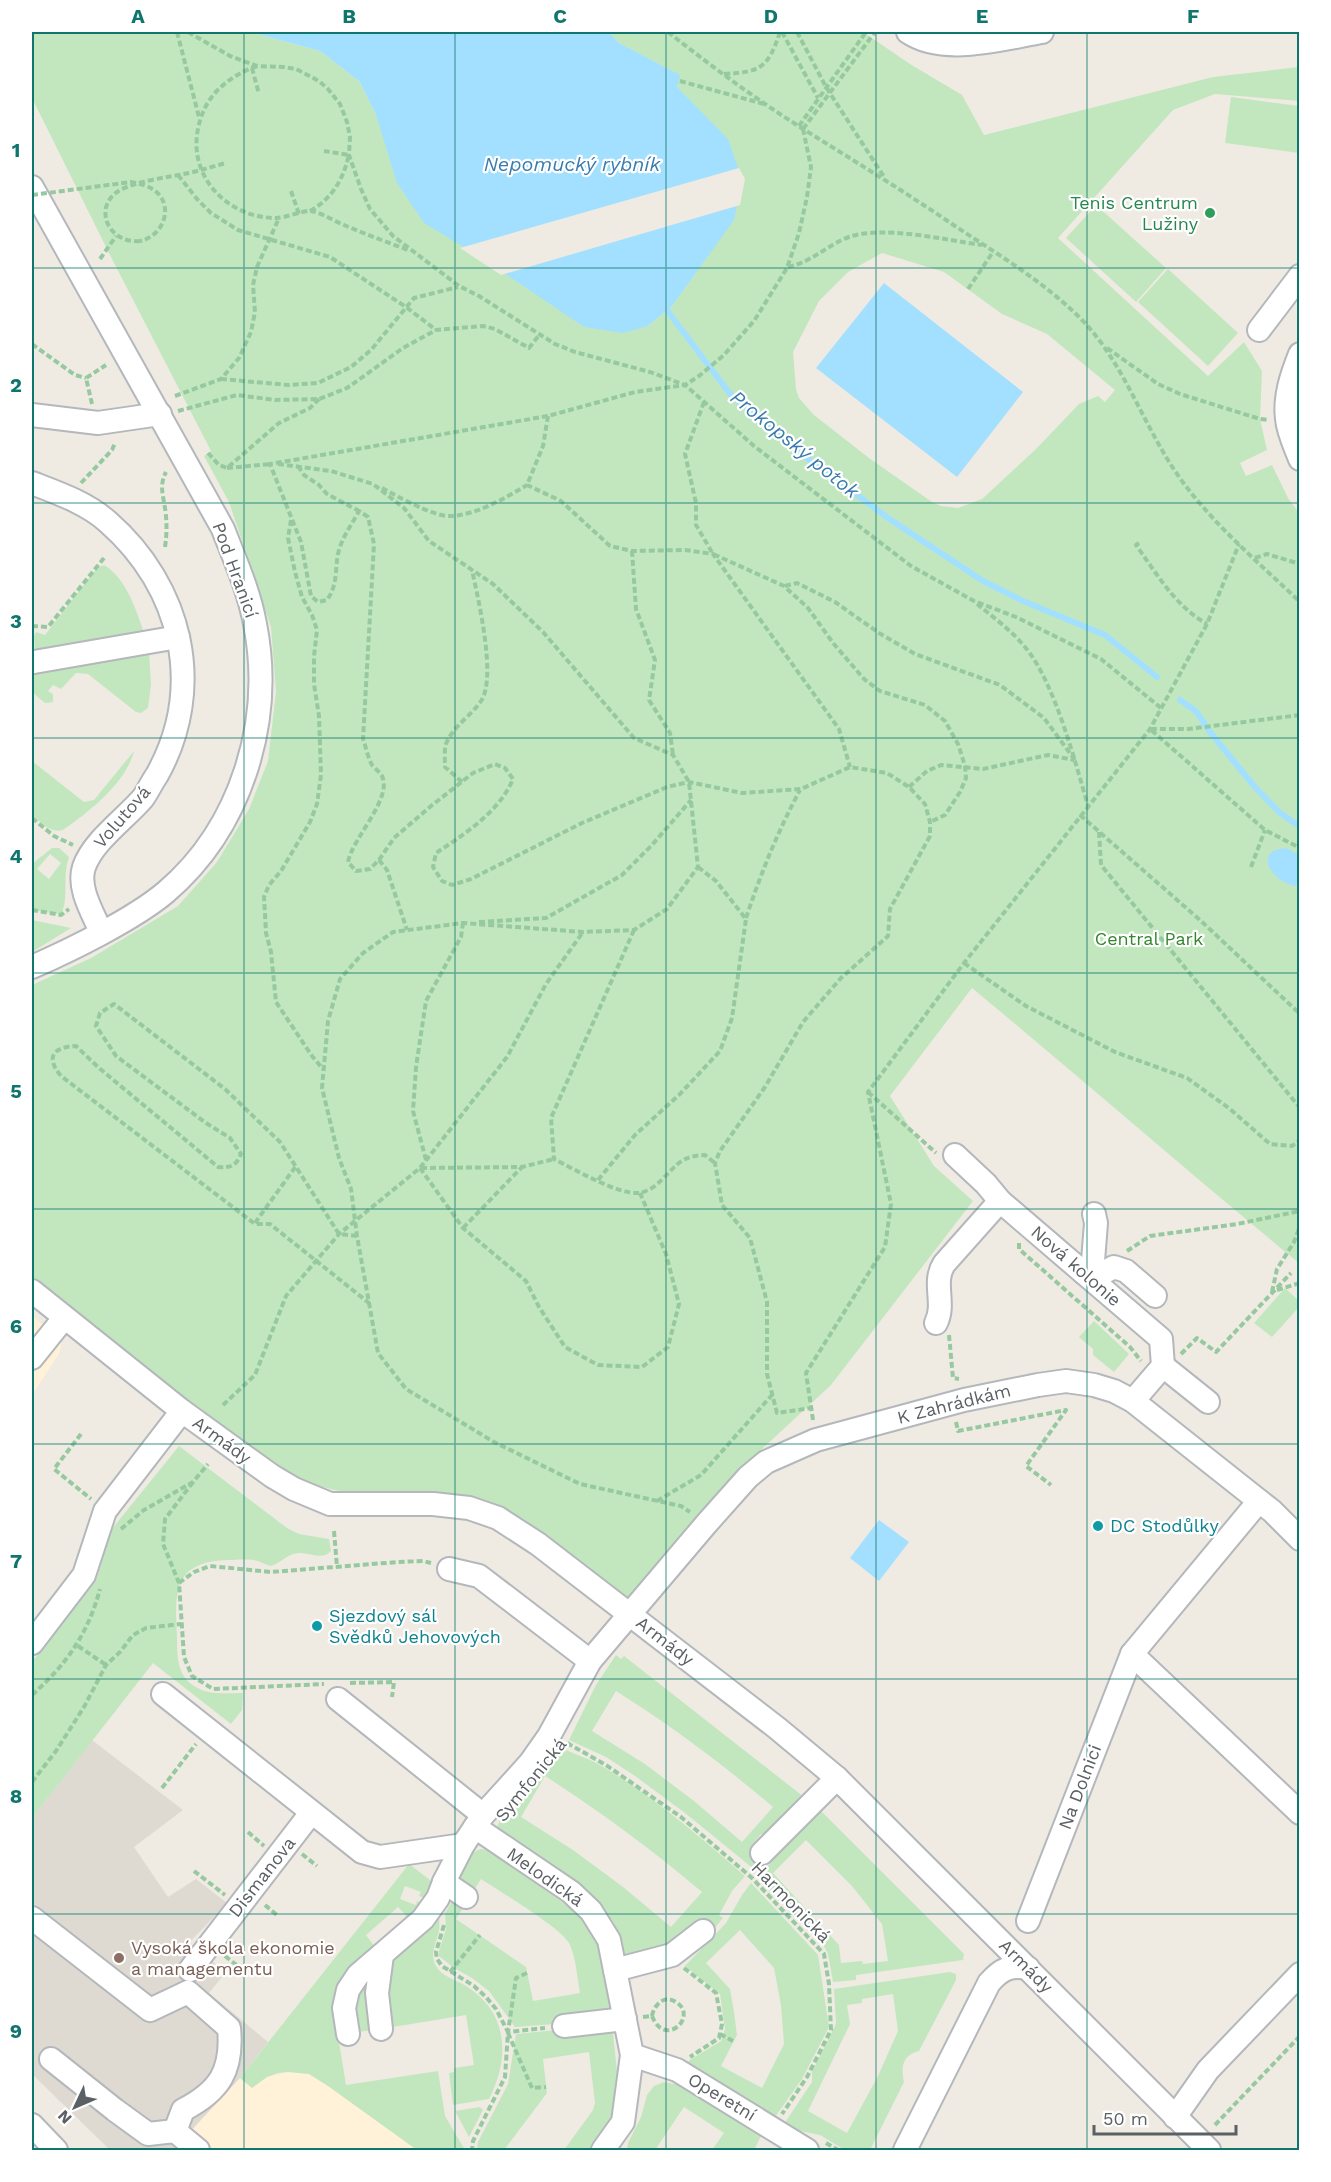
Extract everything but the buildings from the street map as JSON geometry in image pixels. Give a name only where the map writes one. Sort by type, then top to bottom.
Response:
[{"type":"street","points":[[908,32],[939,44],[992,41],[1042,32]]},
{"type":"street","name":"Pod Hranicí","points":[[32,187],[223,529],[245,586],[255,623],[261,686],[252,752],[243,780],[229,810],[198,859],[165,893],[143,909],[32,967]]},
{"type":"street","points":[[1259,330],[1299,276]]},
{"type":"street","points":[[1299,354],[1289,392],[1287,420],[1299,459]]},
{"type":"street","points":[[32,415],[98,423],[160,414]]},
{"type":"street","name":"Volutová","points":[[32,483],[69,497],[108,522],[149,566],[173,615],[178,637],[181,701],[170,747],[144,797],[96,847],[83,870],[84,890],[101,932]]},
{"type":"street","points":[[34,662],[178,637]]},
{"type":"street","name":"Nová kolonie","points":[[950,1157],[986,1184],[1000,1201],[1161,1339],[1170,1363]]},
{"type":"street","points":[[936,1323],[940,1316],[938,1273],[1000,1201]]},
{"type":"street","points":[[1089,1278],[1093,1261],[1096,1223],[1094,1214]]},
{"type":"street","points":[[1089,1278],[1114,1267],[1126,1271],[1155,1296]]},
{"type":"street","name":"Armády","points":[[32,1291],[182,1411],[272,1476],[294,1489],[330,1503],[433,1504],[469,1508],[498,1518],[538,1544],[777,1728],[837,1778],[1209,2151]]},
{"type":"street","points":[[32,1358],[64,1318]]},
{"type":"street","points":[[1141,1392],[1170,1363],[1208,1402]]},
{"type":"street","name":"K Zahrádkám","points":[[630,1614],[748,1477],[766,1462],[816,1440],[953,1403],[1066,1381],[1114,1391],[1141,1392],[1299,1539]]},
{"type":"street","points":[[32,1643],[84,1575],[105,1511],[182,1411]]},
{"type":"street","name":"Na Dolnici","points":[[1028,1921],[1132,1654],[1259,1501]]},
{"type":"street","points":[[449,1569],[479,1576],[590,1661]]},
{"type":"street","name":"Symfonická","points":[[348,2034],[344,2008],[348,1989],[358,1975],[423,1919],[438,1898],[444,1882],[474,1829],[530,1763],[549,1736],[590,1661],[630,1614]]},
{"type":"street","points":[[1132,1654],[1299,1813]]},
{"type":"street","name":"Melodická","points":[[337,1689],[474,1829],[571,1892],[591,1911],[609,1940],[632,2055],[623,2122],[603,2151]]},
{"type":"street","points":[[163,1695],[362,1852],[380,1857],[474,1829]]},
{"type":"street","points":[[762,1853],[837,1778]]},
{"type":"street","name":"Dismanova","points":[[189,1981],[311,1813]]},
{"type":"street","points":[[444,1882],[465,1897]]},
{"type":"street","points":[[32,1918],[150,2010],[189,1981],[229,2028],[231,2050],[226,2071],[204,2099],[183,2110],[175,2130]]},
{"type":"street","points":[[615,1970],[672,1955],[703,1931]]},
{"type":"street","points":[[381,2029],[377,1993],[382,1955]]},
{"type":"street","points":[[905,2151],[989,1983],[997,1973],[1008,1967],[1028,1968]]},
{"type":"street","points":[[1175,2116],[1208,2070],[1299,1974]]},
{"type":"street","points":[[564,2026],[625,2019]]},
{"type":"street","name":"Operetní","points":[[632,2055],[677,2070],[807,2151]]},
{"type":"street","points":[[51,2059],[148,2134],[175,2130]]},
{"type":"street","points":[[32,2125],[56,2151]]},
{"type":"street","points":[[175,2130],[198,2151]]},
{"type":"path","points":[[177,32],[200,118]]},
{"type":"path","points":[[188,32],[230,56],[257,66],[296,69],[319,81],[328,89],[340,104],[347,122],[350,155],[370,209],[393,236],[459,286],[555,344],[575,352],[650,372],[685,385],[754,446],[911,566],[974,601],[1016,617],[1101,660],[1161,708]]},
{"type":"path","points":[[668,32],[801,128],[885,179],[985,246],[1048,290],[1083,321],[1104,346],[1185,485],[1239,544],[1299,602]]},
{"type":"path","points":[[724,74],[754,71],[762,66],[776,46],[781,32]]},
{"type":"path","points":[[781,32],[818,98]]},
{"type":"path","points":[[797,32],[826,87],[885,179]]},
{"type":"path","points":[[801,128],[818,98],[866,32]]},
{"type":"path","points":[[801,128],[875,32]]},
{"type":"path","points":[[257,66],[229,80],[217,90],[207,102],[200,118],[196,135],[196,153],[208,185],[234,207],[256,216],[279,219],[318,206],[337,187],[350,155]]},
{"type":"path","points":[[252,68],[259,94]]},
{"type":"path","points":[[681,81],[767,105]]},
{"type":"path","points":[[208,453],[219,465],[227,468],[270,464],[548,416],[635,392],[685,385],[715,364],[753,321],[787,268],[799,233],[811,167],[808,146],[801,128]]},
{"type":"path","points":[[324,151],[350,155]]},
{"type":"path","points":[[32,195],[131,182],[145,185],[153,189],[163,200],[165,214],[163,224],[157,233],[140,241],[129,241],[116,236],[111,229],[106,216],[108,204],[118,191],[147,182],[226,163]]},
{"type":"path","points":[[178,175],[211,213],[238,230],[330,257],[406,307],[436,330]]},
{"type":"path","points":[[291,191],[298,214]]},
{"type":"path","points":[[310,210],[412,251]]},
{"type":"path","points":[[221,379],[239,358],[251,332],[255,312],[253,285],[257,267],[279,219]]},
{"type":"path","points":[[787,268],[804,264],[849,237],[881,232],[985,246]]},
{"type":"path","points":[[100,259],[116,236]]},
{"type":"path","points":[[968,289],[993,252]]},
{"type":"path","points":[[175,396],[221,379],[288,385],[318,383],[351,367],[371,350],[414,297],[459,286]]},
{"type":"path","points":[[183,410],[237,395],[275,400],[319,399],[347,388],[403,348],[436,330],[483,326],[500,332],[529,348],[540,334]]},
{"type":"path","points":[[32,344],[75,375],[86,378],[106,365]]},
{"type":"path","points":[[1104,346],[1150,379],[1180,394],[1260,419],[1287,420]]},
{"type":"path","points":[[86,378],[92,405]]},
{"type":"path","points":[[227,468],[279,423],[310,408],[319,399]]},
{"type":"path","points":[[704,402],[685,454],[696,503],[696,525],[713,554],[839,729],[850,767]]},
{"type":"path","points":[[270,464],[331,471],[373,484],[422,508],[449,517],[490,506],[527,485],[543,446],[548,416]]},
{"type":"path","points":[[69,497],[112,450],[115,442]]},
{"type":"path","points":[[270,464],[301,542],[311,596],[318,602],[327,600],[334,590],[338,552],[358,511]]},
{"type":"path","points":[[297,466],[304,475],[319,485],[327,494],[368,517],[374,544],[363,738],[373,766],[382,777],[383,790],[373,816],[350,851],[348,862],[356,871],[370,869],[380,860],[394,838],[473,773],[495,764],[505,768],[513,779],[509,789],[474,828],[436,853],[433,867],[442,881],[452,885],[471,879],[593,819],[667,787],[689,782],[741,794],[801,789],[850,767],[887,773],[909,787],[925,804],[930,822],[930,836],[890,909],[888,936],[841,978],[803,1022],[765,1087],[720,1151],[716,1163],[722,1205],[750,1238],[767,1302],[767,1374],[777,1413],[811,1408]]},
{"type":"path","points":[[165,547],[167,523],[161,482],[166,472]]},
{"type":"path","points":[[373,484],[404,508],[429,541],[493,584],[543,632],[634,738],[673,755]]},
{"type":"path","points":[[527,485],[561,501],[610,546],[632,551],[686,550],[713,554],[784,586],[808,608],[833,643],[864,679],[880,691],[925,705],[945,721],[958,744],[966,778],[945,815],[930,822]]},
{"type":"path","points":[[291,517],[288,538],[295,572],[302,597],[317,630],[314,684],[320,716],[321,775],[317,804],[310,822],[281,871],[269,885],[264,897],[266,933],[272,952],[276,1002],[312,1056],[324,1069]]},
{"type":"path","points":[[1138,543],[1136,545],[1181,605],[1191,615],[1207,624]]},
{"type":"path","points":[[816,1440],[806,1373],[885,1247],[891,1204],[868,1092],[964,963],[1150,729],[1207,624],[1239,544]]},
{"type":"path","points":[[463,923],[583,932],[634,930],[667,909],[698,867],[689,782],[673,755],[670,733],[649,700],[655,660],[636,609],[632,551]]},
{"type":"path","points":[[1255,558],[1267,554],[1299,564]]},
{"type":"path","points":[[32,626],[48,627],[104,558]]},
{"type":"path","points":[[462,782],[445,766],[446,744],[482,699],[488,671],[479,602],[472,570]]},
{"type":"path","points":[[784,586],[797,584],[835,602],[879,633],[915,654],[1000,685],[1044,718],[1075,760]]},
{"type":"path","points":[[974,601],[1026,648],[1038,666],[1075,760],[1088,806]]},
{"type":"path","points":[[1150,729],[1188,729],[1299,715]]},
{"type":"path","points":[[1150,729],[1265,830],[1299,848]]},
{"type":"path","points":[[909,787],[927,771],[941,765],[983,768],[1048,755],[1075,760]]},
{"type":"path","points":[[598,1180],[635,1135],[680,1094],[720,1051],[732,1018],[746,919],[760,875],[778,832],[801,789]]},
{"type":"path","points":[[691,800],[622,875],[546,918],[463,923],[393,932],[363,953],[340,979],[328,1021],[322,1088],[339,1158],[351,1189],[378,1353],[406,1389],[494,1442],[580,1484],[681,1506],[707,1523]]},
{"type":"path","points":[[1080,816],[1200,920],[1299,1014]]},
{"type":"path","points":[[32,818],[54,836]]},
{"type":"path","points":[[1251,867],[1265,830]]},
{"type":"path","points":[[1099,832],[1101,866],[1299,1108]]},
{"type":"path","points":[[380,860],[387,870],[407,930]]},
{"type":"path","points":[[698,867],[716,881],[746,919]]},
{"type":"path","points":[[426,1161],[413,1111],[417,1056],[426,1001],[461,937],[463,923]]},
{"type":"path","points":[[554,1159],[551,1118],[634,930]]},
{"type":"path","points":[[223,1406],[255,1375],[286,1296],[339,1234],[426,1161],[507,1057],[546,984],[583,932]]},
{"type":"path","points":[[964,963],[1026,1006],[1115,1052],[1187,1078],[1230,1109],[1270,1144],[1292,1146],[1299,1140]]},
{"type":"path","points":[[339,1234],[280,1142],[225,1089],[114,1004],[100,1013],[96,1026],[116,1056],[206,1123],[230,1138],[241,1154],[238,1163],[229,1168],[219,1167],[99,1068],[76,1046],[64,1047],[52,1058],[52,1065],[61,1076],[255,1224],[270,1224],[369,1303]]},
{"type":"path","points":[[868,1092],[950,1157]]},
{"type":"path","points":[[420,1168],[522,1167],[554,1159],[623,1190],[640,1193],[655,1186],[675,1165],[691,1155],[705,1155],[716,1163]]},
{"type":"path","points":[[255,1224],[296,1166]]},
{"type":"path","points":[[463,1228],[522,1167]]},
{"type":"path","points":[[420,1168],[463,1228],[526,1281],[538,1306],[565,1347],[598,1365],[642,1367],[668,1347],[679,1304],[666,1254],[640,1193]]},
{"type":"path","points":[[1114,1267],[1120,1257],[1150,1236],[1237,1224],[1299,1210]]},
{"type":"path","points":[[1021,1219],[1019,1249],[1135,1352],[1141,1362],[1137,1375],[1141,1392]]},
{"type":"path","points":[[1272,1293],[1277,1269],[1294,1242],[1299,1226]]},
{"type":"path","points":[[339,1234],[357,1236]]},
{"type":"path","points":[[1170,1363],[1197,1338],[1216,1352],[1291,1274]]},
{"type":"path","points":[[1272,1293],[1291,1284],[1299,1283]]},
{"type":"path","points":[[656,1502],[701,1474],[772,1395]]},
{"type":"path","points":[[953,1403],[958,1431],[1066,1410],[1026,1466],[1051,1485]]},
{"type":"path","points":[[81,1434],[54,1469],[105,1511]]},
{"type":"path","points":[[208,1464],[165,1519],[163,1544],[179,1583],[183,1657],[192,1676],[213,1689],[337,1689],[394,1682],[392,1697]]},
{"type":"path","points":[[117,1537],[121,1529],[144,1510],[193,1482]]},
{"type":"path","points":[[334,1531],[337,1567]]},
{"type":"path","points":[[179,1583],[194,1572],[210,1566],[271,1572],[423,1561]]},
{"type":"path","points":[[32,1695],[53,1677],[78,1646],[96,1602],[101,1582]]},
{"type":"path","points":[[32,1782],[56,1751],[84,1707],[106,1665],[133,1635],[146,1628],[181,1624]]},
{"type":"path","points":[[78,1646],[106,1665]]},
{"type":"path","points":[[162,1788],[207,1730]]},
{"type":"path","name":"Harmonická","points":[[564,1741],[606,1765],[681,1817],[752,1878],[824,1954],[829,1984],[831,2030],[807,2077],[772,2128]]},
{"type":"path","points":[[248,1832],[271,1852]]},
{"type":"path","points":[[294,1848],[317,1866]]},
{"type":"path","points":[[195,1871],[232,1902]]},
{"type":"path","points":[[444,1920],[436,1952],[442,1966],[474,1986],[486,1997],[496,2009],[508,2032],[532,2088],[546,2087]]},
{"type":"path","points":[[450,1972],[480,1935]]},
{"type":"path","points":[[677,2070],[683,2061],[719,2037],[723,2024],[716,1993],[678,1964]]},
{"type":"path","points":[[472,2151],[473,2141],[505,2076],[508,2032],[516,1978],[527,1973]]},
{"type":"path","points":[[671,1999],[683,2009],[684,2018],[681,2024],[673,2030],[664,2030],[655,2025],[652,2016],[654,2007],[659,2001],[671,1999]]},
{"type":"path","points":[[625,2019],[652,2016]]},
{"type":"path","points":[[508,2032],[564,2026]]},
{"type":"path","points":[[720,2034],[733,2041]]},
{"type":"path","points":[[1215,2125],[1299,2036]]},
{"type":"shaded area","points":[[32,1316],[62,1340],[59,1354],[32,1395]]},
{"type":"shaded area","name":"Vysoká škola ekonomie a managementu","points":[[92,1740],[183,1810],[134,1847],[168,1897],[196,1879],[227,1903],[189,1943],[226,1972],[209,1993],[268,2042],[240,2078],[173,2150],[110,2150],[32,2074],[32,1818]]},
{"type":"shaded area","points":[[288,2072],[309,2074],[417,2150],[173,2150],[240,2078],[252,2088],[267,2077]]},
{"type":"green space","name":"Central Park","points":[[32,32],[250,32],[320,51],[360,82],[376,115],[648,326],[672,306],[742,179],[735,162],[677,87],[679,75],[619,43],[609,32],[863,32],[962,95],[984,135],[1213,77],[1299,67],[1299,101],[1215,94],[1173,110],[1058,238],[1208,376],[1244,342],[1262,371],[1260,419],[1267,450],[1240,463],[1246,476],[1272,465],[1288,498],[1299,513],[1299,1263],[972,988],[890,1096],[934,1166],[973,1201],[831,1385],[748,1462],[629,1598],[498,1507],[444,1493],[356,1495],[310,1484],[258,1459],[32,1279],[32,985],[91,958],[178,906],[217,862],[249,809],[268,761],[276,692],[271,627],[229,502],[204,456],[211,451],[32,98]],"holes":[[[882,253],[944,272],[1002,314],[1047,334],[1115,390],[1105,402],[1098,396],[1079,404],[1036,449],[982,499],[958,508],[941,506],[932,502],[869,458],[814,415],[799,398],[796,389],[793,352],[819,301],[848,272]]]},
{"type":"green space","points":[[1231,97],[1299,106],[1299,153],[1225,143]]},
{"type":"green space","points":[[1096,205],[1166,268],[1136,302],[1066,238]]},
{"type":"green space","points":[[1168,269],[1238,333],[1208,366],[1138,302]]},
{"type":"green space","points":[[104,565],[112,571],[125,588],[146,638],[35,653],[34,636],[36,632],[45,635],[97,568]]},
{"type":"green space","points":[[149,650],[151,685],[148,708],[141,713],[136,712],[88,674],[76,673],[61,689],[53,685],[48,691],[53,694],[53,702],[45,703],[32,692],[32,668]]},
{"type":"green space","points":[[134,751],[130,763],[115,785],[95,805],[63,830],[50,829],[32,815],[32,761],[84,802],[94,800]]},
{"type":"green space","points":[[52,848],[59,848],[69,857],[62,913],[32,910],[32,864]],"holes":[[[50,854],[61,863],[49,879],[37,869]]]},
{"type":"green space","points":[[32,920],[71,928],[32,952]]},
{"type":"green space","points":[[1285,1288],[1299,1301],[1299,1307],[1272,1337],[1254,1323]]},
{"type":"green space","points":[[1094,1321],[1129,1354],[1114,1372],[1093,1355],[1093,1349],[1079,1337]]},
{"type":"green space","points":[[179,1446],[287,1528],[299,1534],[329,1539],[331,1551],[320,1556],[294,1554],[271,1566],[251,1560],[209,1562],[186,1574],[177,1594],[176,1607],[177,1650],[182,1674],[190,1683],[202,1690],[215,1693],[243,1693],[242,1710],[231,1724],[153,1663],[32,1818],[32,1662],[97,1578],[111,1530]]},
{"type":"green space","points":[[616,1655],[621,1659],[624,1656],[804,1797],[767,1838],[761,1834],[750,1847],[765,1859],[755,1870],[635,1776],[606,1757],[569,1740],[596,1685]],"holes":[[[616,1691],[696,1746],[773,1807],[742,1842],[694,1801],[645,1764],[592,1731]]]},
{"type":"green space","points":[[562,1748],[595,1763],[638,1789],[745,1876],[732,1891],[719,1915],[723,1918],[714,1929],[710,1925],[680,1944],[625,1957],[614,1923],[599,1902],[497,1829],[499,1822]],"holes":[[[545,1776],[606,1817],[702,1892],[671,1927],[573,1850],[521,1817]]]},
{"type":"green space","points":[[820,1810],[964,1954],[963,1960],[856,1975],[856,1980],[833,1982],[828,1954],[824,1946],[759,1877],[780,1851]],"holes":[[[806,1840],[852,1886],[882,1924],[888,1961],[863,1964],[862,1961],[841,1963],[839,1945],[773,1873]]]},
{"type":"green space","points":[[481,1849],[488,1850],[576,1912],[586,1923],[594,1937],[609,1983],[608,2011],[555,2024],[515,2027],[489,1991],[439,1956],[446,1929],[445,1913],[451,1903],[456,1903],[461,1872],[473,1853]],"holes":[[[481,1879],[542,1919],[563,1936],[569,1943],[573,1954],[580,1993],[533,2001],[526,1967],[456,1919]]]},
{"type":"green space","points":[[409,1864],[434,1883],[425,1898],[419,1896],[421,1892],[405,1886],[400,1899],[416,1905],[417,1901],[422,1904],[408,1918],[398,1907],[366,1935],[375,1947],[338,2036],[346,2085],[438,2071],[445,2116],[465,2150],[417,2150],[309,2074],[278,2073],[267,2077],[252,2088],[240,2078]]},
{"type":"green space","points":[[751,1883],[818,1955],[829,2027],[802,2079],[775,2117],[688,2062],[721,2041],[725,2029],[720,1994],[685,1966],[726,1923]],"holes":[[[740,1930],[774,1968],[781,2005],[784,2044],[762,2088],[721,2066],[737,2035],[734,2012],[730,1989],[706,1963]]]},
{"type":"green space","points":[[439,1912],[439,1928],[433,1952],[436,1966],[445,1975],[466,1986],[480,1997],[491,2009],[502,2037],[500,2068],[489,2099],[453,2105],[449,2073],[454,2072],[454,2068],[474,2065],[466,2015],[387,2028],[386,1977],[393,1961]]},
{"type":"green space","points":[[950,1972],[956,1974],[956,1980],[919,2051],[909,2055],[904,2062],[904,2082],[870,2150],[845,2150],[820,2135],[795,2130],[784,2124],[812,2082],[812,2072],[836,2024],[834,1989]],"holes":[[[893,1994],[898,2031],[878,2076],[847,2133],[808,2111],[850,2024],[847,2005],[862,2003],[862,1999]]]},
{"type":"green space","points":[[369,1974],[373,2030],[357,2032],[357,2002]]},
{"type":"green space","points":[[557,2030],[611,2030],[613,2033],[620,2101],[611,2124],[590,2150],[564,2150],[593,2110],[595,2103],[589,2052],[543,2059],[547,2093],[504,2150],[477,2150],[478,2142],[508,2084],[516,2034]]},
{"type":"green space","points":[[664,2082],[680,2085],[761,2136],[754,2150],[712,2150],[724,2133],[684,2107],[655,2150],[627,2150],[628,2143],[641,2117],[647,2095],[654,2086]]},
{"type":"green space","points":[[480,2107],[483,2110],[469,2137],[455,2111]]},
{"type":"water","name":"Nepomucký rybník","points":[[250,32],[609,32],[619,43],[680,75],[677,87],[728,139],[742,179],[734,220],[672,306],[648,326],[623,333],[584,327],[480,257],[424,223],[397,183],[376,115],[360,82],[320,51]]},
{"type":"water","points":[[884,283],[1023,392],[957,477],[816,368]]},
{"type":"water","points":[[1286,848],[1299,855],[1299,886],[1281,880],[1270,868],[1269,855],[1275,850]]},
{"type":"water","points":[[879,1520],[909,1542],[879,1581],[850,1558]]},
{"type":"pier","points":[[739,168],[745,179],[740,205],[501,275],[460,248]]},
{"type":"waterway","name":"Prokopský potok","points":[[663,305],[730,394],[807,458],[888,518],[983,581],[1023,601],[1105,635],[1157,677]]},
{"type":"waterway","name":"Prokopský potok","points":[[1180,700],[1196,711],[1254,786],[1279,812],[1300,827]]},
{"type":"place","name":"Tenis Centrum Lužiny","points":[[1210,213]]},
{"type":"place","name":"DC Stodůlky","points":[[1098,1526]]},
{"type":"place","name":"Sjezdový sál Svědků Jehovových","points":[[317,1626]]},
{"type":"place","name":"Vysoká škola ekonomie a managementu","points":[[119,1958]]}]
